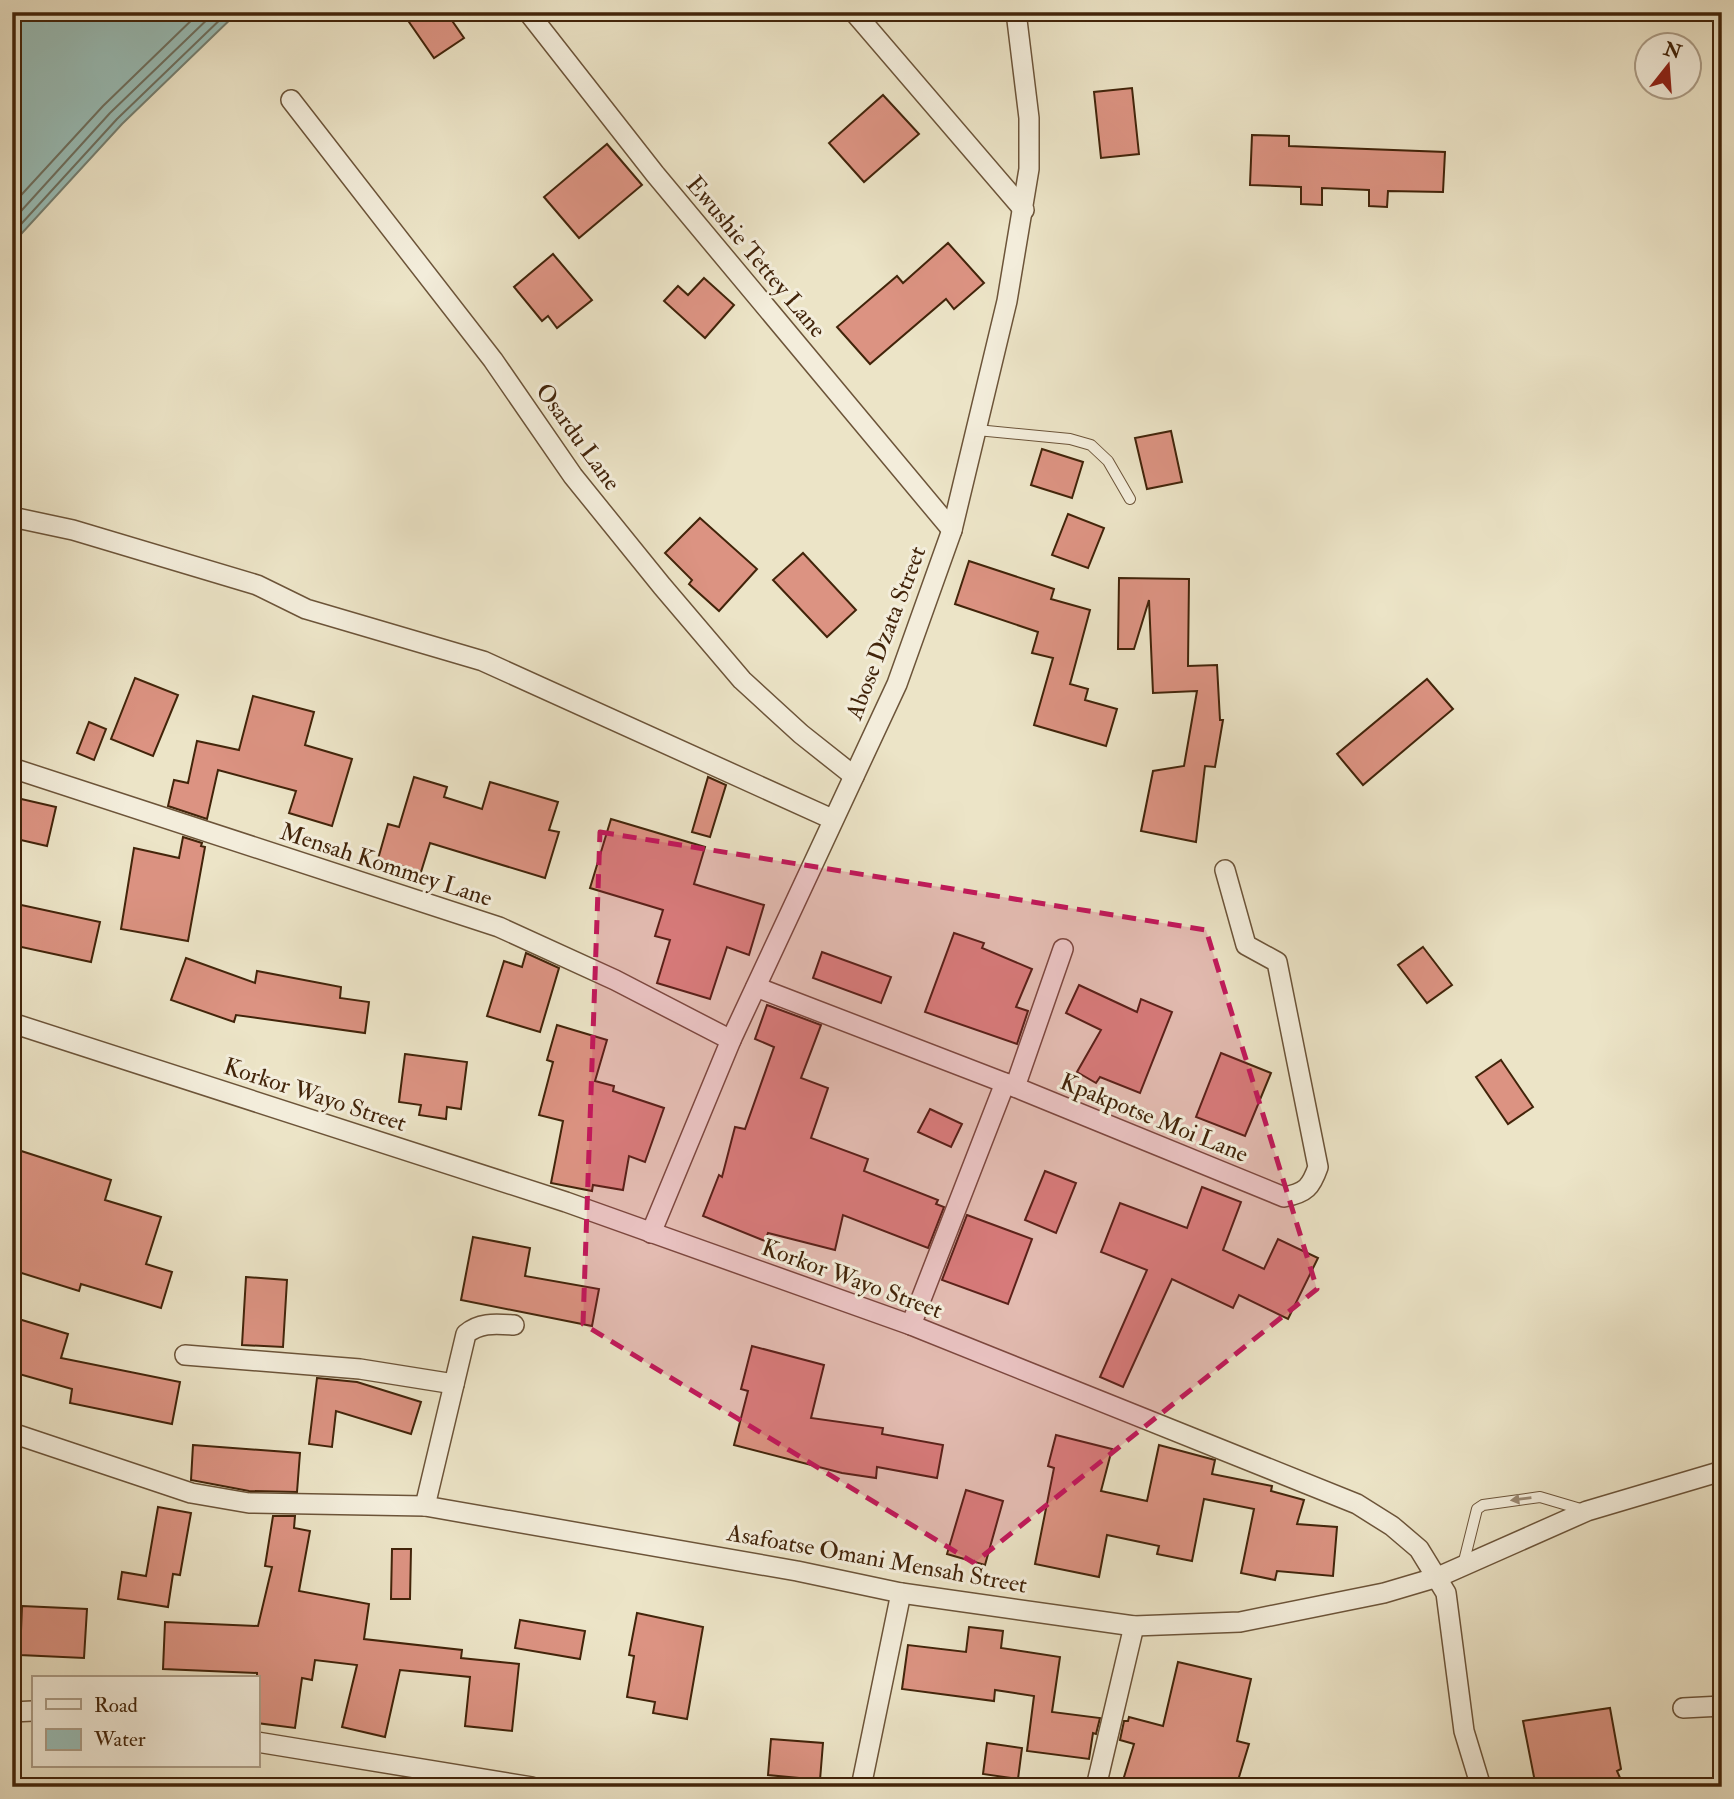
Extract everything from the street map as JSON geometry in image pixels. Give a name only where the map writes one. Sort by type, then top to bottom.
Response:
[{"type":"street","name":"Ewushie Tettey Lane","points":[[528,12],[654,174],[952,530]]},
{"type":"street","points":[[854,12],[1024,210]]},
{"type":"street","name":"Abose Dzata Street","points":[[651,1233],[731,1040],[897,684],[952,530],[977,430],[1024,210],[1029,169],[1029,118],[1016,12]]},
{"type":"street","name":"Osardu Lane","points":[[291,100],[493,360],[573,476],[662,586],[742,680],[854,776]]},
{"type":"street","points":[[12,517],[73,530],[257,585],[306,609],[483,661],[832,819]]},
{"type":"street","name":"Mensah Kommey Lane","points":[[12,768],[499,927],[615,980],[731,1040]]},
{"type":"street","name":"Kpakpotse Moi Lane","points":[[1010,1085],[1284,1197],[1304,1193],[1312,1184],[1318,1167],[1277,962],[1246,945],[1225,870]]},
{"type":"street","points":[[911,1325],[1063,949]]},
{"type":"street","points":[[756,987],[1010,1085]]},
{"type":"street","name":"Korkor Wayo Street","points":[[12,1023],[566,1202],[911,1325],[1357,1504],[1392,1526],[1419,1549],[1446,1593],[1464,1731],[1481,1787]]},
{"type":"street","points":[[425,1506],[466,1334],[473,1328],[487,1324],[513,1325]]},
{"type":"street","points":[[185,1354],[360,1369],[454,1384]]},
{"type":"street","name":"Asafoatse Omani Mensah Street","points":[[12,1433],[114,1469],[203,1495],[249,1503],[425,1506],[901,1593],[1134,1626],[1240,1622],[1384,1593],[1438,1577],[1587,1511],[1722,1471]]},
{"type":"street","points":[[861,1787],[901,1593]]},
{"type":"street","points":[[1096,1787],[1134,1626]]},
{"type":"street","points":[[1683,1708],[1722,1706]]},
{"type":"street","points":[[12,1712],[32,1711]]},
{"type":"street","points":[[259,1742],[532,1787]]},
{"type":"lane","points":[[977,430],[1070,439],[1091,445],[1108,461],[1130,499]]},
{"type":"lane","points":[[1463,1565],[1468,1534],[1477,1508],[1483,1505],[1540,1497],[1587,1511]]},
{"type":"highlighted area","points":[[600,832],[1206,930],[1317,1289],[974,1563],[583,1324]]},
{"type":"water","points":[[12,12],[238,12],[122,124],[12,244]]},
{"type":"building","points":[[423,12],[446,12],[464,38],[434,58],[409,22]]},
{"type":"building","points":[[1132,88],[1139,154],[1101,158],[1094,92]]},
{"type":"building","points":[[883,95],[919,134],[864,182],[829,143]]},
{"type":"building","points":[[1252,135],[1289,136],[1289,146],[1445,152],[1443,192],[1388,191],[1387,207],[1369,206],[1369,190],[1322,188],[1322,205],[1301,204],[1301,187],[1250,185]]},
{"type":"building","points":[[607,144],[642,185],[579,238],[544,197]]},
{"type":"building","points":[[948,243],[984,283],[954,309],[946,299],[870,364],[837,327],[897,276],[903,283]]},
{"type":"building","points":[[553,254],[592,300],[557,328],[548,316],[542,321],[514,287]]},
{"type":"building","points":[[704,278],[734,305],[705,338],[664,301],[678,286],[688,295]]},
{"type":"building","points":[[1171,431],[1182,482],[1147,489],[1135,438]]},
{"type":"building","points":[[1042,449],[1083,462],[1072,498],[1031,485]]},
{"type":"building","points":[[1068,514],[1104,528],[1088,568],[1052,555]]},
{"type":"building","points":[[700,518],[757,569],[719,611],[689,584],[692,580],[665,553]]},
{"type":"building","points":[[803,553],[856,610],[827,637],[773,580]]},
{"type":"building","points":[[969,561],[1054,589],[1051,599],[1090,610],[1070,684],[1088,689],[1085,700],[1117,709],[1106,746],[1034,725],[1053,658],[1032,653],[1038,632],[955,604]]},
{"type":"building","points":[[1119,578],[1189,579],[1188,666],[1217,665],[1220,720],[1223,720],[1215,767],[1205,766],[1196,842],[1141,831],[1153,771],[1184,766],[1197,691],[1153,693],[1149,600],[1134,649],[1118,649]]},
{"type":"building","points":[[135,678],[178,695],[153,756],[111,739]]},
{"type":"building","points":[[1427,679],[1453,709],[1363,785],[1337,754]]},
{"type":"building","points":[[253,696],[314,712],[305,745],[352,759],[332,826],[289,813],[296,791],[218,770],[207,819],[168,806],[174,780],[188,783],[197,741],[239,750]]},
{"type":"building","points":[[89,722],[106,729],[94,760],[77,753]]},
{"type":"building","points":[[414,777],[447,787],[444,797],[482,809],[490,782],[558,802],[549,830],[559,832],[545,878],[430,843],[421,872],[378,859],[388,824],[399,827]]},
{"type":"building","points":[[708,777],[726,785],[710,837],[692,832]]},
{"type":"building","points":[[17,798],[56,807],[47,846],[12,838]]},
{"type":"building","points":[[611,819],[705,847],[694,884],[764,905],[749,955],[727,947],[710,999],[657,983],[670,940],[655,936],[663,910],[590,888]]},
{"type":"building","points":[[183,837],[202,843],[201,846],[205,847],[188,941],[121,929],[134,848],[179,858]]},
{"type":"building","points":[[12,903],[100,922],[91,962],[12,945]]},
{"type":"building","points":[[954,933],[984,943],[982,948],[1032,969],[1016,1007],[1028,1011],[1017,1044],[925,1012]]},
{"type":"building","points":[[1423,947],[1452,985],[1427,1003],[1398,965]]},
{"type":"building","points":[[822,952],[891,977],[881,1003],[813,978]]},
{"type":"building","points":[[526,953],[559,968],[540,1032],[487,1016],[504,961],[522,967]]},
{"type":"building","points":[[186,958],[255,983],[257,971],[341,987],[340,998],[369,1002],[365,1033],[236,1015],[234,1022],[171,1000]]},
{"type":"building","points":[[1079,985],[1137,1012],[1141,999],[1172,1012],[1140,1093],[1100,1077],[1096,1083],[1077,1072],[1101,1030],[1066,1013]]},
{"type":"building","points":[[767,1005],[821,1025],[801,1078],[828,1088],[811,1138],[868,1159],[864,1171],[938,1200],[936,1204],[944,1207],[928,1248],[843,1215],[835,1250],[768,1233],[765,1241],[703,1216],[719,1175],[722,1177],[735,1127],[745,1129],[774,1047],[755,1039]]},
{"type":"building","points":[[557,1025],[607,1040],[595,1081],[614,1086],[613,1091],[664,1108],[645,1162],[629,1156],[623,1190],[593,1185],[592,1191],[551,1183],[563,1121],[539,1115],[553,1062],[547,1060]]},
{"type":"building","points":[[1221,1053],[1271,1073],[1245,1136],[1196,1117]]},
{"type":"building","points":[[405,1054],[467,1062],[461,1109],[447,1107],[446,1119],[419,1115],[421,1105],[399,1102]]},
{"type":"building","points":[[1501,1060],[1533,1107],[1508,1124],[1476,1077]]},
{"type":"building","points":[[930,1109],[962,1124],[951,1147],[918,1132]]},
{"type":"building","points":[[12,1148],[111,1180],[105,1200],[161,1217],[146,1264],[172,1272],[161,1308],[81,1284],[79,1291],[12,1270]]},
{"type":"building","points":[[1045,1171],[1076,1183],[1056,1233],[1025,1220]]},
{"type":"building","points":[[1202,1187],[1241,1202],[1223,1250],[1264,1269],[1278,1239],[1318,1258],[1288,1319],[1239,1295],[1233,1308],[1172,1279],[1123,1387],[1100,1377],[1147,1270],[1101,1252],[1120,1203],[1187,1228]]},
{"type":"building","points":[[967,1215],[1032,1239],[1008,1304],[942,1280]]},
{"type":"building","points":[[473,1237],[530,1248],[525,1276],[599,1289],[592,1326],[461,1300]]},
{"type":"building","points":[[246,1277],[287,1280],[283,1347],[242,1345]]},
{"type":"building","points":[[12,1317],[68,1334],[61,1358],[180,1382],[172,1424],[70,1403],[72,1389],[12,1372]]},
{"type":"building","points":[[752,1346],[824,1365],[811,1418],[883,1428],[882,1434],[943,1445],[937,1478],[877,1467],[876,1478],[842,1473],[734,1445],[748,1391],[741,1389]]},
{"type":"building","points":[[317,1378],[357,1382],[421,1402],[411,1434],[336,1411],[332,1447],[309,1444]]},
{"type":"building","points":[[1056,1435],[1112,1449],[1101,1491],[1147,1501],[1159,1445],[1215,1460],[1212,1474],[1272,1486],[1271,1491],[1304,1500],[1297,1524],[1337,1527],[1333,1576],[1277,1571],[1275,1580],[1241,1573],[1254,1509],[1204,1499],[1192,1561],[1157,1554],[1159,1546],[1107,1535],[1099,1577],[1035,1564],[1054,1468],[1048,1466]]},
{"type":"building","points":[[193,1445],[300,1453],[297,1492],[249,1491],[191,1480]]},
{"type":"building","points":[[966,1490],[1003,1501],[985,1565],[947,1554]]},
{"type":"building","points":[[158,1507],[191,1513],[180,1575],[173,1574],[168,1607],[118,1599],[122,1572],[146,1576]]},
{"type":"building","points":[[273,1516],[295,1516],[294,1528],[310,1531],[299,1591],[369,1604],[364,1639],[462,1650],[461,1658],[519,1664],[512,1731],[465,1726],[470,1677],[400,1670],[385,1737],[342,1727],[357,1665],[315,1660],[312,1680],[302,1678],[295,1728],[259,1723],[257,1673],[163,1669],[165,1622],[258,1626],[272,1567],[265,1566]]},
{"type":"building","points":[[392,1549],[411,1549],[410,1599],[391,1599]]},
{"type":"building","points":[[22,1606],[87,1609],[84,1658],[20,1655]]},
{"type":"building","points":[[637,1613],[703,1627],[687,1719],[653,1713],[655,1702],[627,1697],[634,1656],[629,1655]]},
{"type":"building","points":[[520,1620],[585,1631],[580,1659],[515,1648]]},
{"type":"building","points":[[969,1627],[1003,1631],[1001,1648],[1060,1657],[1052,1712],[1100,1718],[1096,1734],[1093,1733],[1089,1759],[1027,1751],[1034,1696],[995,1690],[994,1701],[902,1689],[908,1645],[966,1652]]},
{"type":"building","points":[[1178,1662],[1251,1679],[1237,1741],[1249,1744],[1236,1787],[1121,1787],[1134,1744],[1120,1740],[1124,1721],[1128,1721],[1129,1717],[1163,1726]]},
{"type":"building","points":[[1610,1708],[1621,1769],[1617,1771],[1624,1787],[1536,1787],[1523,1721]]},
{"type":"building","points":[[771,1739],[823,1743],[820,1780],[768,1775]]},
{"type":"building","points":[[987,1743],[1022,1748],[1018,1779],[983,1774]]}]
